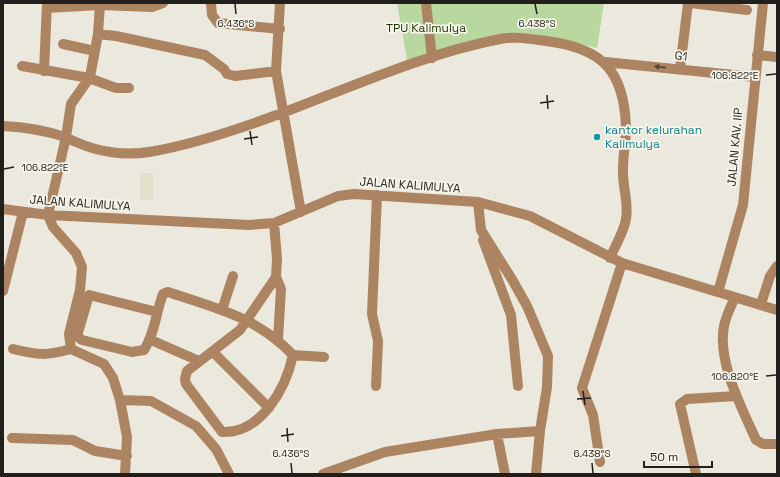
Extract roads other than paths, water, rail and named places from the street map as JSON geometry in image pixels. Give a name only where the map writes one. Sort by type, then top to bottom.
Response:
[{"type":"street","points":[[44,71],[47,6],[100,5],[152,7],[163,3]]},
{"type":"street","points":[[211,3],[212,15],[218,24],[280,29]]},
{"type":"street","points":[[280,3],[280,29],[276,71],[282,114],[300,212]]},
{"type":"street","points":[[426,3],[432,58]]},
{"type":"street","points":[[680,69],[689,3],[747,10]]},
{"type":"street","name":"JALAN KAV. IIP","points":[[718,292],[743,204],[754,77],[763,3]]},
{"type":"street","points":[[71,349],[69,334],[80,290],[82,267],[76,252],[52,227],[48,215],[66,137],[71,104],[89,78],[98,34],[100,5]]},
{"type":"street","points":[[98,34],[116,36],[205,55],[224,69],[227,74],[234,76],[276,71]]},
{"type":"street","points":[[3,126],[30,128],[66,137],[77,143],[108,152],[150,152],[218,135],[282,114],[432,58],[501,39],[517,38],[559,43],[586,51],[605,62],[621,88],[625,107],[626,131],[623,170],[626,219],[610,258]]},
{"type":"street","points":[[63,44],[95,51]]},
{"type":"street","points":[[757,55],[777,57]]},
{"type":"street","name":"G1","points":[[605,62],[754,77]]},
{"type":"street","points":[[22,66],[89,78],[116,88],[129,88]]},
{"type":"street","name":"JALAN KALIMULYA","points":[[3,210],[48,215],[249,225],[274,223],[338,196],[354,194],[478,202],[530,216],[622,263],[777,310]]},
{"type":"street","points":[[376,386],[378,341],[372,314],[377,195]]},
{"type":"street","points":[[478,202],[481,230],[485,246],[511,315],[518,386]]},
{"type":"street","points":[[3,291],[23,212]]},
{"type":"street","points":[[274,223],[277,259],[276,277],[281,289],[278,339]]},
{"type":"street","points":[[481,230],[517,287],[548,356],[547,387],[540,431],[536,474]]},
{"type":"street","points":[[600,462],[593,415],[582,388],[622,263]]},
{"type":"street","points":[[761,304],[770,276],[777,266]]},
{"type":"street","points":[[222,310],[233,276]]},
{"type":"street","points":[[276,277],[240,330],[187,371],[185,379],[186,384],[222,432],[233,433],[263,416],[290,371],[293,355]]},
{"type":"street","points":[[157,312],[89,294],[76,333],[82,340],[132,352],[144,350],[151,340],[157,312],[164,294],[168,292],[248,320],[278,339],[293,355],[324,357]]},
{"type":"street","points":[[735,297],[724,326],[723,349],[736,396],[756,440],[763,444],[777,444]]},
{"type":"street","points":[[151,340],[199,361]]},
{"type":"street","points":[[13,348],[38,355],[47,355],[71,349],[104,364],[113,378],[120,400],[127,437],[125,474]]},
{"type":"street","points":[[213,352],[269,408]]},
{"type":"street","points":[[696,474],[680,404],[687,399],[736,396]]},
{"type":"street","points":[[120,400],[151,401],[196,426],[216,449],[229,474]]},
{"type":"street","points":[[324,474],[385,452],[497,434],[540,431]]},
{"type":"street","points":[[497,434],[505,474]]},
{"type":"street","points":[[12,438],[73,440],[94,451],[127,456]]},
{"type":"place","name":"kantor kelurahan Kalimulya","points":[[597,137]]},
{"type":"park label","name":"TPU Kalimulya","points":[[426,28]]}]
